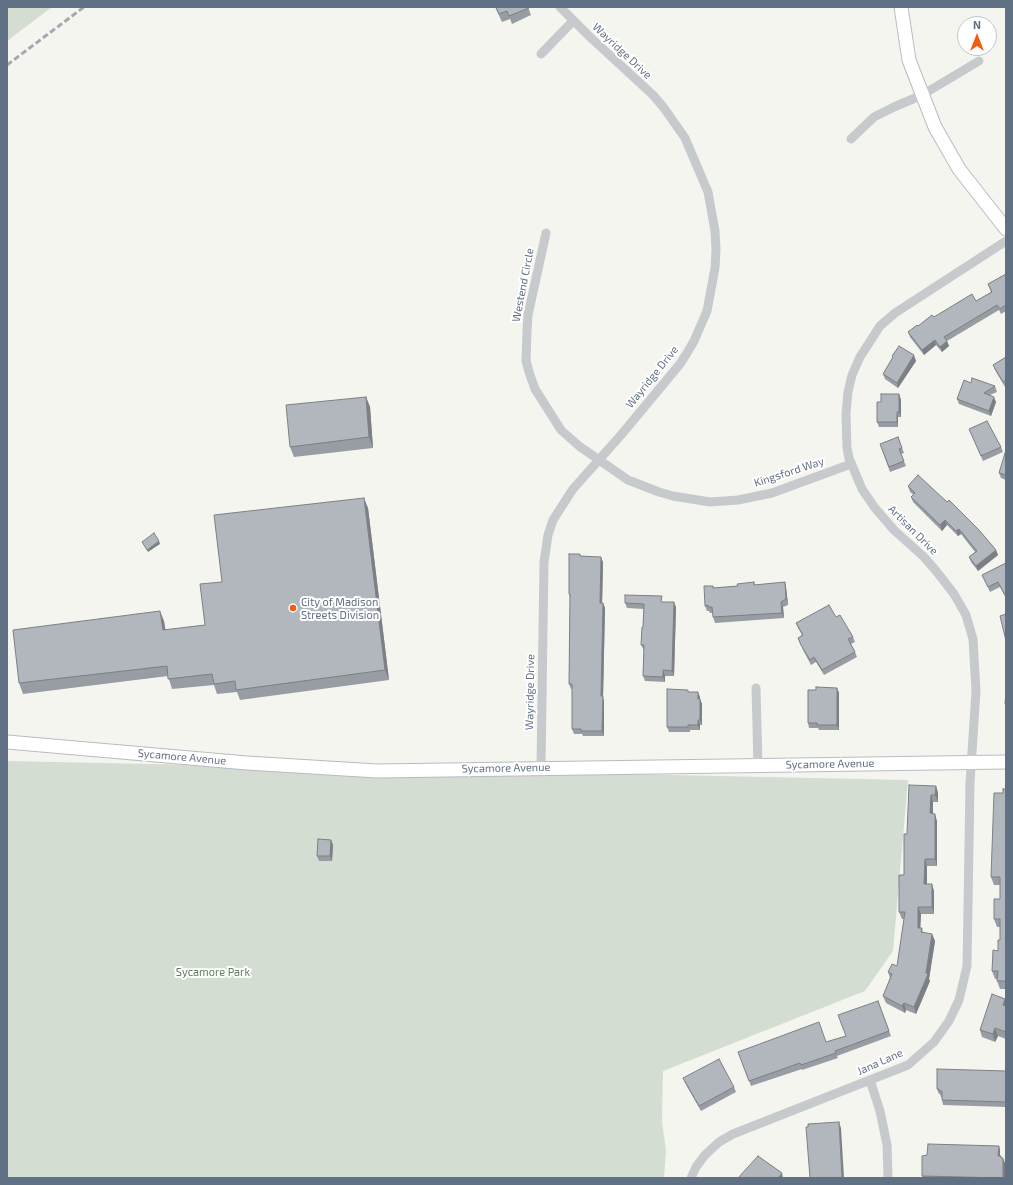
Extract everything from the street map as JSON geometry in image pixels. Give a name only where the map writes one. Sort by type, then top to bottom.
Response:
[{"type":"street","name":"Wayridge Drive","points":[[541,768],[545,549],[548,535],[553,520],[573,489],[680,364],[694,341],[711,294],[715,268],[716,237],[708,192],[685,138],[664,108],[653,96],[560,7]]},
{"type":"street","points":[[901,7],[909,60],[935,127],[951,157],[1006,230]]},
{"type":"street","points":[[541,54],[573,21]]},
{"type":"street","points":[[851,139],[874,117],[922,95],[979,60]]},
{"type":"street","name":"Westend Circle","points":[[546,233],[528,315],[526,361],[535,389],[561,430],[599,460]]},
{"type":"street","name":"Artisan Drive","points":[[972,762],[976,691],[973,639],[966,615],[954,594],[937,572],[924,557],[894,530],[875,508],[862,489],[851,464],[847,448],[846,414],[848,392],[852,375],[860,356],[880,326],[895,313],[1006,240]]},
{"type":"street","name":"Kingsford Way","points":[[599,460],[628,480],[659,492],[710,502],[738,500],[772,493],[851,464]]},
{"type":"street","points":[[756,688],[758,765]]},
{"type":"street","name":"Sycamore Avenue","points":[[7,742],[247,763],[371,770],[1006,762]]},
{"type":"street","name":"Jana Lane","points":[[692,1178],[696,1167],[705,1155],[719,1142],[733,1134],[908,1065],[934,1042],[949,1021],[959,1000],[967,966],[972,762]]},
{"type":"street","points":[[870,1080],[880,1110],[887,1144],[888,1178]]},
{"type":"green space","points":[[7,7],[52,7],[7,41]]},
{"type":"green space","name":"Sycamore Park","points":[[7,761],[908,780],[893,951],[865,991],[663,1071],[662,1121],[666,1151],[664,1178],[7,1178]]},
{"type":"building","points":[[496,7],[529,8],[509,16],[507,11],[499,14]]},
{"type":"building","points":[[1006,274],[1006,305],[1000,309],[997,305],[944,337],[947,341],[940,347],[935,340],[922,350],[908,332],[932,315],[934,317],[972,294],[976,301],[992,292],[988,284]]},
{"type":"building","points":[[899,346],[914,355],[897,383],[883,374]]},
{"type":"building","points":[[1006,357],[1006,380],[1003,382],[993,365]]},
{"type":"building","points":[[972,378],[995,386],[984,393],[994,397],[989,411],[957,399],[964,380],[971,383]]},
{"type":"building","points":[[881,394],[899,394],[899,412],[897,412],[897,422],[877,422],[877,402],[881,402]]},
{"type":"building","points":[[366,397],[369,437],[290,447],[286,405]]},
{"type":"building","points":[[987,421],[1001,447],[981,456],[969,429]]},
{"type":"building","points":[[898,437],[902,448],[899,449],[904,461],[889,467],[880,444]]},
{"type":"building","points":[[1006,453],[1006,475],[999,473]]},
{"type":"building","points":[[918,475],[947,502],[949,500],[979,530],[996,550],[976,566],[969,557],[977,551],[959,529],[956,531],[945,520],[940,525],[911,497],[915,493],[908,486]]},
{"type":"building","name":"City of Madison Streets Division","points":[[364,498],[385,670],[236,690],[235,681],[214,684],[212,674],[168,679],[167,666],[19,683],[13,630],[160,611],[163,630],[205,625],[200,584],[222,582],[214,515]]},
{"type":"building","points":[[154,533],[159,541],[147,550],[142,542]]},
{"type":"building","points":[[569,554],[601,557],[600,603],[603,603],[601,696],[603,696],[602,731],[581,731],[581,729],[572,729],[572,684],[569,684]]},
{"type":"building","points":[[1006,563],[1006,597],[998,582],[988,587],[982,575]]},
{"type":"building","points":[[754,582],[754,585],[785,582],[786,599],[781,602],[782,613],[713,617],[712,607],[708,607],[708,605],[705,606],[704,586],[713,586],[713,588],[738,586],[737,584]]},
{"type":"building","points":[[625,595],[662,596],[661,602],[674,602],[672,671],[663,670],[663,677],[643,676],[644,645],[641,645],[644,604],[625,603]]},
{"type":"building","points":[[829,605],[836,617],[840,615],[853,637],[848,639],[855,652],[822,670],[814,657],[810,660],[801,645],[798,638],[803,635],[796,623]]},
{"type":"building","points":[[1006,614],[1006,641],[1000,616]]},
{"type":"building","points":[[816,687],[837,688],[837,725],[817,725],[817,723],[808,723],[808,690],[816,690]]},
{"type":"building","points":[[667,689],[698,692],[698,699],[700,699],[700,720],[698,720],[698,725],[688,725],[688,727],[667,727]]},
{"type":"building","points":[[909,785],[936,786],[935,795],[931,795],[930,813],[935,814],[935,859],[925,859],[924,884],[932,884],[932,907],[918,907],[918,928],[922,928],[921,932],[932,934],[926,973],[928,974],[914,1007],[904,1003],[902,1006],[883,996],[892,974],[888,972],[892,964],[897,966],[905,912],[899,912],[899,875],[904,875],[904,834],[907,834]]},
{"type":"building","points":[[1003,789],[1006,789],[1006,981],[997,981],[998,971],[992,971],[993,950],[998,951],[998,940],[1000,940],[1000,919],[994,919],[994,899],[1000,899],[1000,877],[991,877],[994,793],[1003,793]]},
{"type":"building","points":[[318,839],[331,840],[330,856],[317,856]]},
{"type":"building","points":[[992,994],[1005,999],[1003,1005],[1006,1006],[1006,1032],[995,1028],[993,1034],[980,1030]]},
{"type":"building","points":[[878,1001],[889,1031],[835,1051],[836,1053],[801,1065],[800,1063],[749,1081],[738,1052],[819,1022],[826,1042],[846,1036],[838,1015]]},
{"type":"building","points":[[719,1059],[734,1087],[699,1106],[683,1078]]},
{"type":"building","points":[[937,1069],[1006,1071],[1006,1102],[942,1100],[942,1091],[937,1089]]},
{"type":"building","points":[[839,1122],[842,1178],[810,1178],[806,1127],[808,1127],[808,1124]]},
{"type":"building","points":[[928,1144],[999,1146],[998,1156],[1003,1158],[1003,1178],[922,1176],[922,1156],[927,1155]]},
{"type":"building","points":[[758,1156],[782,1173],[778,1178],[738,1178]]},
{"type":"railway","points":[[7,65],[84,7]]},
{"type":"place","name":"City of Madison Streets Division","points":[[293,608]]}]
